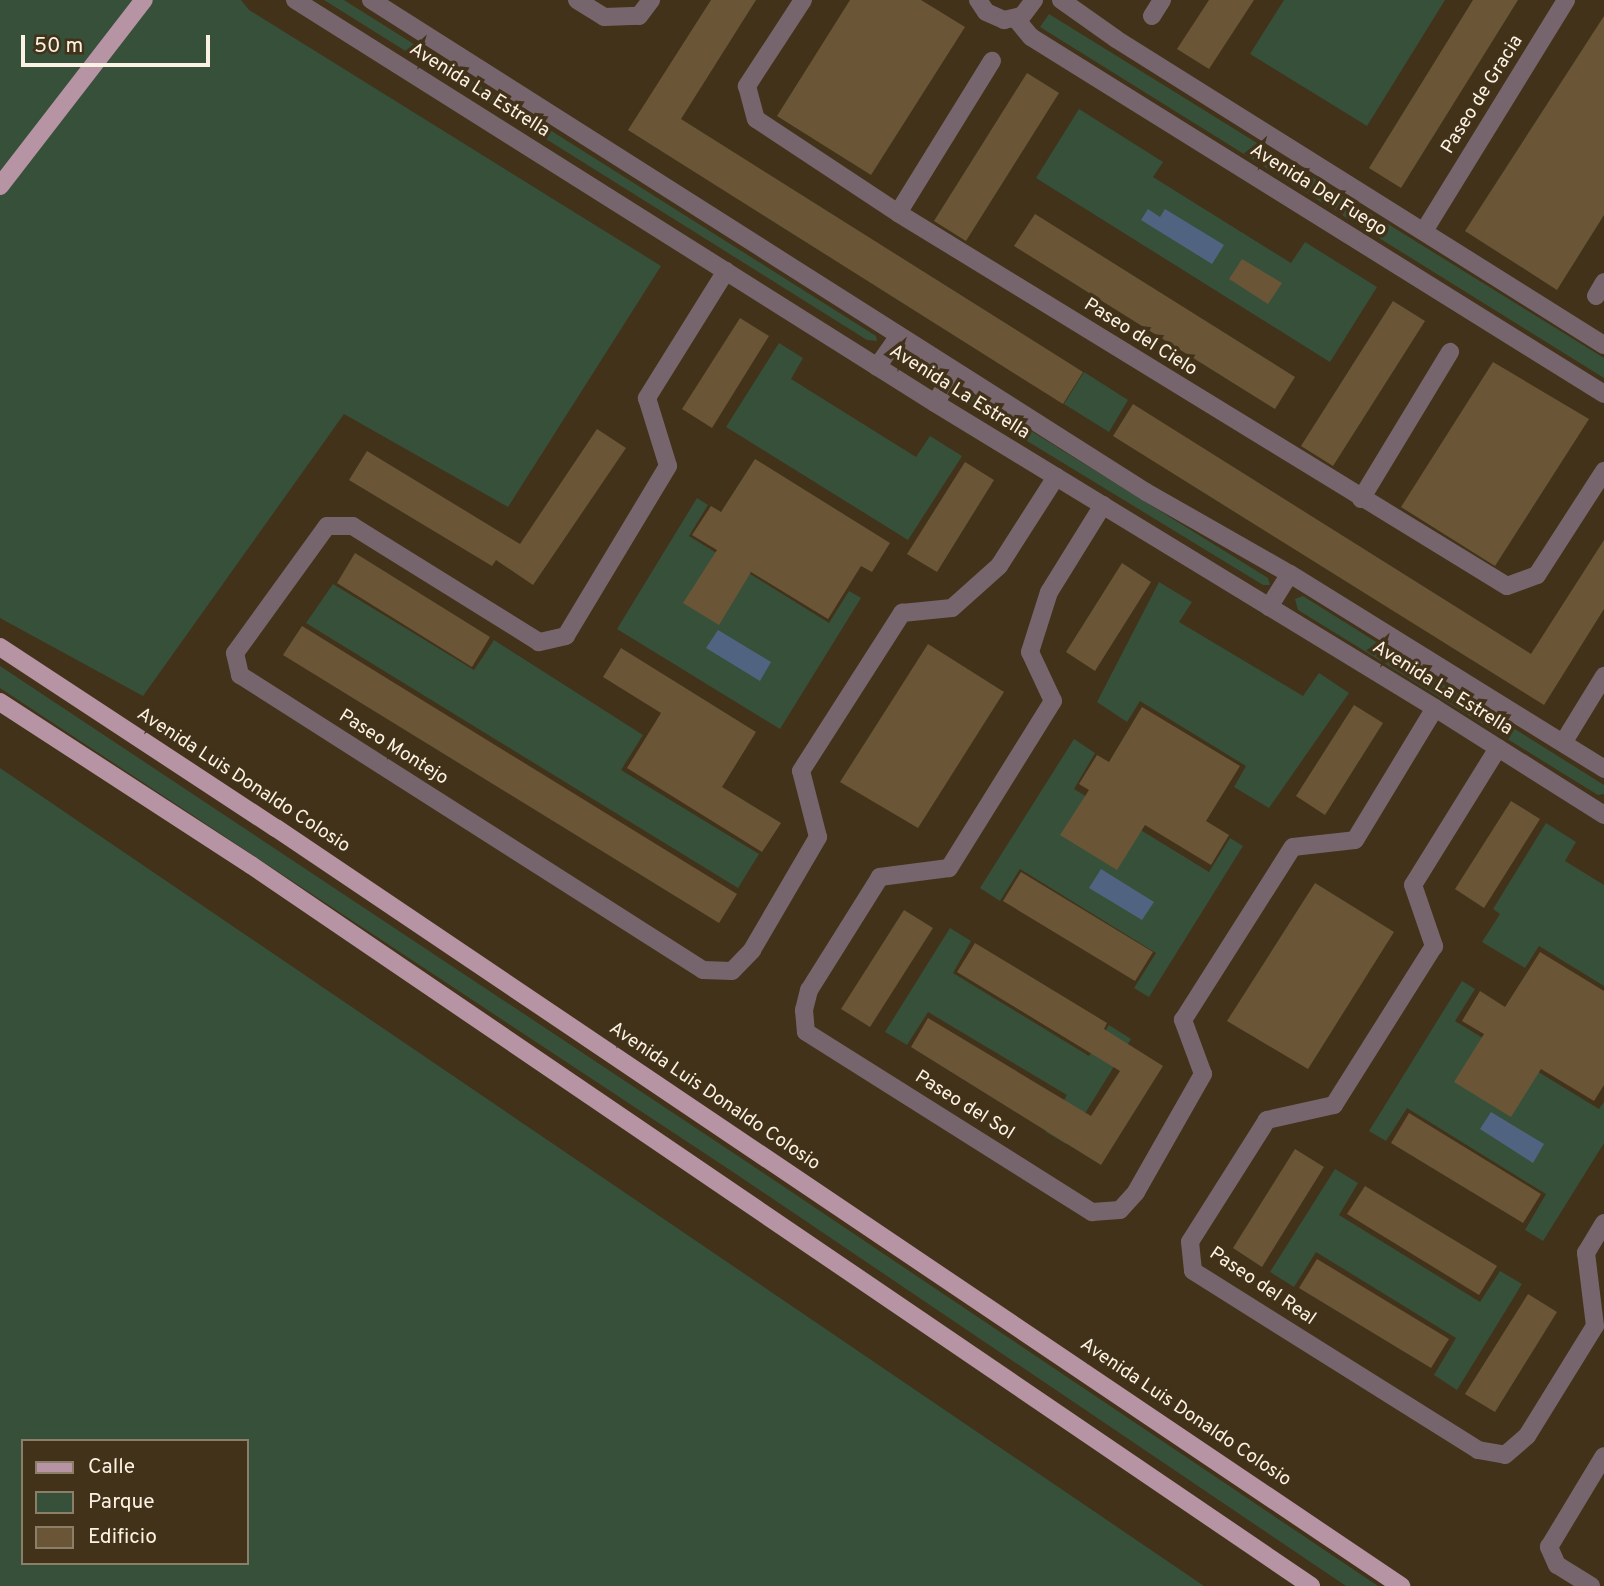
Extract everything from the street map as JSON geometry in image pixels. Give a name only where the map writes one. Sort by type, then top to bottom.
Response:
[{"type":"main road","points":[[0,186],[144,0]]},
{"type":"main road","name":"Avenida Luis Donaldo Colosio","points":[[0,647],[725,1129],[1401,1586]]},
{"type":"main road","points":[[0,702],[274,880],[1311,1586]]},
{"type":"street","name":"Avenida La Estrella","points":[[295,0],[877,367],[1435,708],[1604,815]]},
{"type":"street","name":"Avenida La Estrella","points":[[371,0],[1146,492],[1290,573],[1563,743],[1602,763]]},
{"type":"street","points":[[577,0],[604,17],[639,16],[651,0]]},
{"type":"street","name":"Paseo del Cielo","points":[[803,0],[747,86],[756,119],[898,213],[1507,586],[1537,575],[1604,471]]},
{"type":"street","points":[[978,0],[994,18],[1015,18],[1030,9],[1034,0]]},
{"type":"street","name":"Avenida Del Fuego","points":[[1061,0],[1116,39],[1604,345]]},
{"type":"street","points":[[1152,16],[1162,0]]},
{"type":"street","name":"Paseo de Gracia","points":[[1424,231],[1566,0]]},
{"type":"street","name":"Avenida Del Fuego","points":[[1015,18],[1031,37],[1604,394]]},
{"type":"street","points":[[898,213],[992,61]]},
{"type":"street","name":"Paseo Montejo","points":[[726,271],[647,398],[668,466],[566,636],[539,642],[353,526],[327,527],[235,653],[240,675],[703,970],[732,971],[752,950],[818,837],[801,771],[902,613],[952,608],[999,566],[1056,477]]},
{"type":"street","points":[[877,367],[898,336]]},
{"type":"street","points":[[1361,499],[1450,352]]},
{"type":"street","points":[[935,403],[955,372]]},
{"type":"street","name":"Paseo del Sol","points":[[1103,505],[1049,592],[1030,652],[1053,701],[949,868],[880,877],[809,990],[804,1010],[806,1032],[1092,1212],[1121,1210],[1136,1192],[1203,1074],[1183,1020],[1293,847],[1355,840],[1435,708]]},
{"type":"street","points":[[1269,607],[1290,573]]},
{"type":"street","points":[[1563,743],[1604,676]]},
{"type":"street","name":"Paseo del Real","points":[[1498,748],[1413,885],[1434,946],[1334,1105],[1267,1120],[1190,1242],[1193,1271],[1478,1450],[1505,1455],[1527,1436],[1595,1326],[1586,1253],[1604,1223]]},
{"type":"street","points":[[1591,1586],[1557,1565],[1549,1547],[1604,1456]]},
{"type":"green space","points":[[0,0],[241,0],[249,10],[661,266],[508,507],[344,414],[143,696],[0,618]]},
{"type":"green space","points":[[324,0],[344,0],[876,336],[877,341],[867,340]]},
{"type":"green space","points":[[1284,0],[1445,0],[1367,126],[1250,54]]},
{"type":"green space","points":[[1049,14],[1604,358],[1604,378],[1040,27]]},
{"type":"green space","points":[[1079,109],[1163,162],[1153,177],[1291,263],[1305,242],[1377,287],[1330,362],[1036,178]]},
{"type":"green space","points":[[779,343],[803,358],[791,379],[916,457],[930,436],[962,456],[908,540],[726,427]]},
{"type":"green space","points":[[906,358],[915,358],[935,372],[936,379],[929,382],[904,365]]},
{"type":"green space","points":[[1084,372],[1128,400],[1109,432],[1064,404]]},
{"type":"green space","points":[[970,393],[1268,578],[1270,585],[1263,585],[965,403],[964,395]]},
{"type":"green space","points":[[697,498],[708,505],[689,536],[829,623],[849,591],[861,598],[780,729],[617,629]]},
{"type":"green space","points":[[1159,582],[1192,602],[1179,622],[1303,696],[1319,673],[1349,693],[1269,808],[1234,787],[1246,766],[1140,701],[1127,722],[1097,702]]},
{"type":"green space","points":[[333,584],[474,670],[494,640],[643,735],[621,770],[759,854],[738,888],[306,623]]},
{"type":"green space","points":[[1303,596],[1604,785],[1604,794],[1598,795],[1298,610],[1295,599]]},
{"type":"green space","points":[[0,666],[747,1162],[1378,1586],[1346,1586],[736,1174],[0,688]]},
{"type":"green space","points":[[1074,739],[1095,753],[1074,789],[1209,872],[1230,838],[1243,846],[1149,997],[1134,988],[1156,953],[1020,869],[1000,901],[980,888]]},
{"type":"green space","points":[[0,768],[1204,1586],[0,1586]]},
{"type":"green space","points":[[1546,823],[1576,842],[1565,861],[1604,885],[1604,986],[1539,946],[1525,968],[1482,942],[1500,914],[1493,909]]},
{"type":"green space","points":[[950,928],[971,941],[953,973],[1089,1056],[1109,1025],[1131,1039],[1066,1144],[1046,1132],[1067,1095],[928,1012],[907,1045],[885,1032]]},
{"type":"green space","points":[[1462,981],[1475,989],[1455,1021],[1599,1109],[1604,1102],[1604,1143],[1543,1241],[1525,1230],[1546,1194],[1407,1108],[1386,1141],[1369,1131]]},
{"type":"green space","points":[[1335,1169],[1358,1183],[1339,1215],[1480,1302],[1500,1271],[1522,1284],[1457,1390],[1434,1375],[1456,1338],[1316,1252],[1294,1287],[1270,1272]]},
{"type":"water","points":[[1148,209],[1160,217],[1165,209],[1224,245],[1212,264],[1141,220]]},
{"type":"water","points":[[718,630],[771,662],[760,681],[706,648]]},
{"type":"water","points":[[1101,869],[1154,902],[1142,920],[1089,888]]},
{"type":"water","points":[[1491,1112],[1544,1144],[1533,1163],[1480,1129]]},
{"type":"building","points":[[711,0],[756,0],[681,119],[1083,372],[1063,404],[628,130]]},
{"type":"building","points":[[850,0],[921,0],[965,27],[871,175],[777,116]]},
{"type":"building","points":[[1209,0],[1254,0],[1209,69],[1177,49]]},
{"type":"building","points":[[1473,0],[1518,0],[1401,188],[1369,168]]},
{"type":"building","points":[[1604,16],[1604,215],[1557,290],[1465,231]]},
{"type":"building","points":[[1027,73],[1059,93],[966,241],[934,221]]},
{"type":"building","points":[[1035,214],[1295,377],[1275,409],[1014,246]]},
{"type":"building","points":[[1242,259],[1282,283],[1268,304],[1229,279]]},
{"type":"building","points":[[1393,301],[1425,321],[1333,466],[1301,446]]},
{"type":"building","points":[[740,318],[769,336],[712,428],[682,409]]},
{"type":"building","points":[[1493,362],[1589,419],[1495,566],[1401,507]]},
{"type":"building","points":[[1133,404],[1531,654],[1604,540],[1604,609],[1544,705],[1113,436]]},
{"type":"building","points":[[597,429],[626,448],[533,585],[496,560],[492,566],[349,480],[367,451],[520,544]]},
{"type":"building","points":[[755,459],[890,543],[872,572],[861,566],[828,619],[751,572],[719,625],[683,603],[717,550],[692,535],[711,506],[721,512]]},
{"type":"building","points":[[965,462],[994,480],[937,572],[907,554]]},
{"type":"building","points":[[355,553],[490,637],[472,667],[337,583]]},
{"type":"building","points":[[1122,563],[1151,582],[1095,671],[1066,652]]},
{"type":"building","points":[[302,626],[737,894],[719,923],[283,655]]},
{"type":"building","points":[[928,644],[1004,692],[918,828],[840,782]]},
{"type":"building","points":[[621,648],[756,732],[722,787],[781,823],[762,852],[627,768],[661,713],[603,677]]},
{"type":"building","points":[[1354,705],[1383,723],[1325,815],[1296,796]]},
{"type":"building","points":[[1142,707],[1240,766],[1206,821],[1229,835],[1211,865],[1145,825],[1117,870],[1060,835],[1089,790],[1079,784],[1097,755],[1109,762]]},
{"type":"building","points":[[1511,801],[1540,819],[1484,908],[1455,889]]},
{"type":"building","points":[[1021,872],[1153,952],[1135,981],[1003,901]]},
{"type":"building","points":[[1315,883],[1394,932],[1308,1069],[1227,1021]]},
{"type":"building","points":[[904,910],[933,928],[870,1027],[841,1009]]},
{"type":"building","points":[[975,943],[1107,1023],[1104,1029],[1163,1066],[1101,1165],[911,1047],[928,1018],[1091,1116],[1120,1071],[957,972]]},
{"type":"building","points":[[1540,952],[1604,991],[1604,1085],[1594,1101],[1541,1069],[1511,1117],[1454,1082],[1484,1034],[1462,1021],[1480,991],[1505,1007]]},
{"type":"building","points":[[1409,1113],[1541,1194],[1523,1223],[1391,1143]]},
{"type":"building","points":[[1295,1149],[1324,1167],[1262,1267],[1233,1248]]},
{"type":"building","points":[[1365,1186],[1497,1266],[1479,1295],[1347,1214]]},
{"type":"building","points":[[1317,1259],[1449,1339],[1431,1368],[1299,1288]]},
{"type":"building","points":[[1528,1294],[1557,1312],[1495,1412],[1465,1394]]}]
